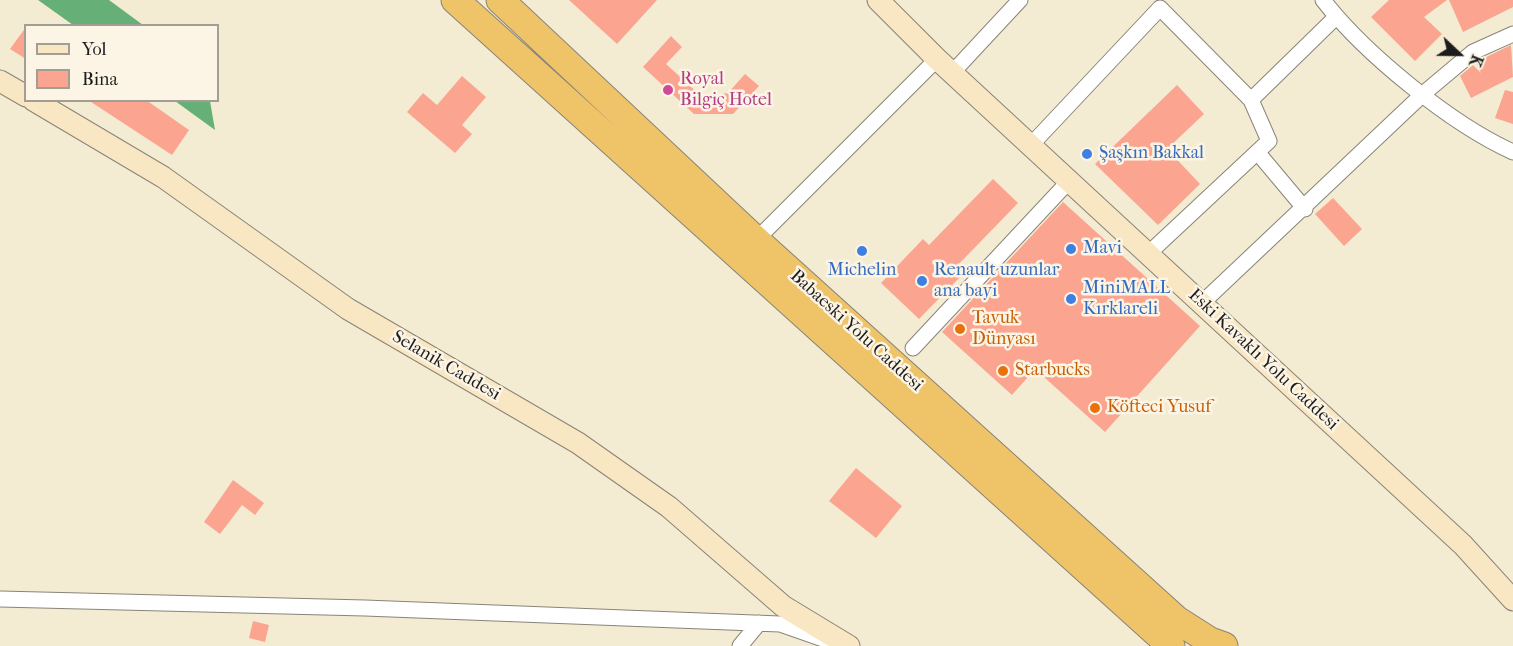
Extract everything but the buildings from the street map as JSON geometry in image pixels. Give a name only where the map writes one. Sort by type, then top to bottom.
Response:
[{"type":"highway","name":"Babaeski Yolu Caddesi","points":[[455,0],[1171,646]]},
{"type":"highway","name":"Babaeski Yolu Caddesi","points":[[500,0],[756,240],[1177,620],[1224,646]]},
{"type":"street","points":[[756,240],[1020,0]]},
{"type":"street","points":[[1323,0],[1336,17],[1402,78],[1480,135],[1513,152]]},
{"type":"street","name":"Eski Kavaklı Yolu Caddesi","points":[[885,2],[945,66],[1463,545],[1513,600]]},
{"type":"street","points":[[1031,145],[1158,4],[1251,100],[1269,141],[1148,254]]},
{"type":"street","points":[[1251,100],[1336,17]]},
{"type":"street","points":[[1202,303],[1305,209],[1423,94],[1473,52],[1513,34]]},
{"type":"street","points":[[0,81],[24,95]]},
{"type":"street","name":"Selanik Caddesi","points":[[36,102],[163,177],[348,309],[578,443],[669,507],[783,606],[849,646]]},
{"type":"street","points":[[1258,153],[1305,209]]},
{"type":"street","points":[[913,348],[1070,180]]},
{"type":"street","points":[[0,599],[365,608],[780,624],[843,646]]},
{"type":"street","points":[[740,646],[759,623]]},
{"type":"green space","points":[[38,0],[109,0],[142,24],[72,24]]},
{"type":"green space","points":[[176,102],[210,102],[215,130]]},
{"type":"place","name":"Royal Bilgiç Hotel","points":[[668,90]]},
{"type":"place","name":"Şaşkın Bakkal","points":[[1087,154]]},
{"type":"place","name":"Mavi","points":[[1071,249]]},
{"type":"place","name":"Michelin","points":[[862,251]]},
{"type":"place","name":"Renault uzunlar ana bayi","points":[[922,281]]},
{"type":"place","name":"MiniMALL Kırklareli","points":[[1071,299]]},
{"type":"place","name":"Tavuk Dünyası","points":[[960,329]]},
{"type":"place","name":"Starbucks","points":[[1003,371]]},
{"type":"place","name":"Köfteci Yusuf","points":[[1095,408]]}]
